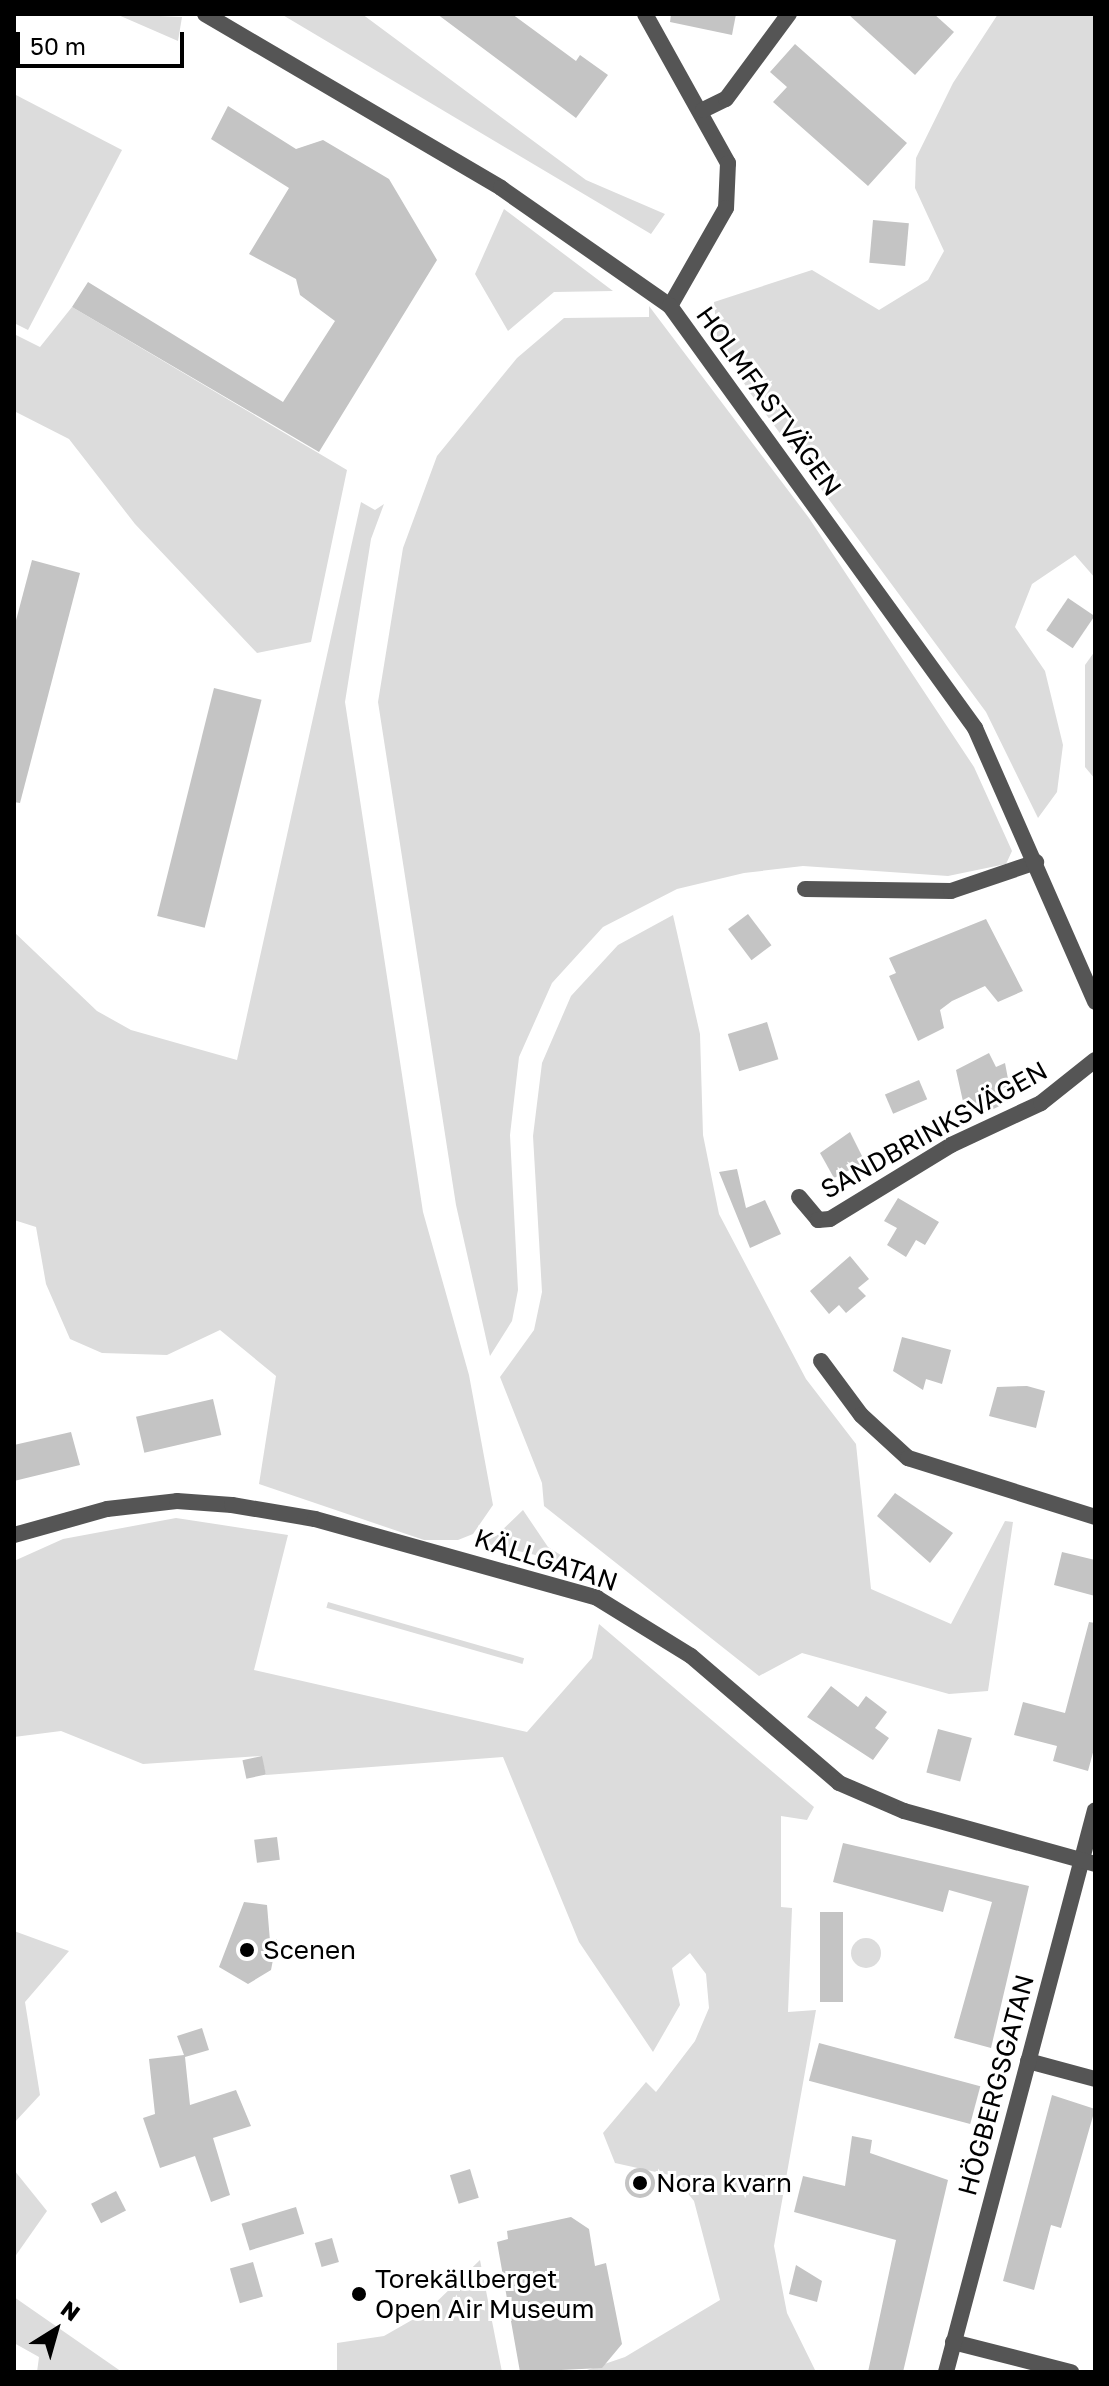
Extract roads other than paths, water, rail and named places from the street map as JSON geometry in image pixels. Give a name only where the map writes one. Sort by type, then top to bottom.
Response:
[{"type":"street","name":"HOLMFASTVÄGEN","points":[[205,14],[501,188],[670,306],[975,728],[1095,1002]]},
{"type":"street","points":[[645,14],[703,110],[728,163],[726,208],[670,306]]},
{"type":"street","points":[[703,110],[726,99],[789,14]]},
{"type":"street","points":[[805,889],[951,891],[1036,862]]},
{"type":"street","name":"SANDBRINKSVÄGEN","points":[[799,1197],[818,1220],[830,1219],[951,1145],[1041,1103],[1095,1060]]},
{"type":"street","points":[[821,1361],[868,1423],[908,1458],[1095,1517]]},
{"type":"street","name":"KÄLLGATAN","points":[[14,1535],[107,1509],[177,1501],[232,1505],[315,1519],[597,1598],[691,1656],[839,1783],[904,1811],[1088,1862]]},
{"type":"street","name":"HÖGBERGSGATAN","points":[[946,2372],[1028,2061],[1088,1862],[1095,1810]]},
{"type":"street","points":[[1028,2061],[1095,2079]]},
{"type":"street","points":[[953,2342],[1071,2372]]},
{"type":"place","name":"Scenen","points":[[247,1950]]},
{"type":"place","name":"Nora kvarn","points":[[640,2183]]},
{"type":"place","name":"Torekällberget Open Air Museum","points":[[359,2294]]}]
